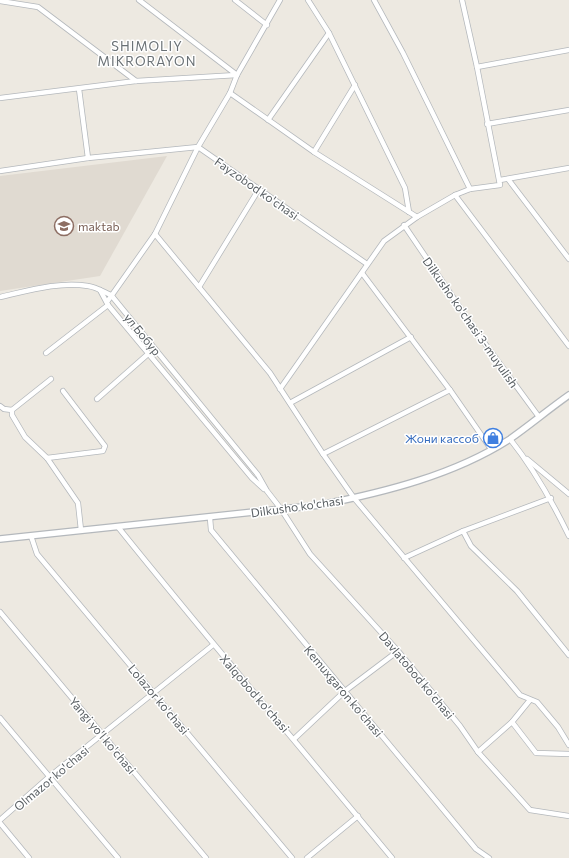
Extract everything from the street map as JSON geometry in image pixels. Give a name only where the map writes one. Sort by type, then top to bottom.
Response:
[{"type":"street","points":[[139,0],[237,75]]},
{"type":"street","points":[[235,0],[266,25]]},
{"type":"street","points":[[46,353],[107,303],[111,295],[155,234],[198,147],[230,93],[237,75],[280,0]]},
{"type":"street","points":[[308,0],[329,33],[405,188],[410,212]]},
{"type":"street","points":[[374,0],[403,53],[470,189]]},
{"type":"street","points":[[280,389],[362,273],[366,264],[384,241],[417,216],[455,195],[470,189],[500,185],[477,67],[462,0]]},
{"type":"street","points":[[0,1],[38,7],[136,81]]},
{"type":"street","points":[[268,120],[329,33]]},
{"type":"street","points":[[477,67],[569,50]]},
{"type":"street","points":[[0,98],[136,81],[237,75]]},
{"type":"street","points":[[314,152],[355,85]]},
{"type":"street","points":[[79,89],[88,158]]},
{"type":"street","points":[[230,93],[314,152],[417,216]]},
{"type":"street","points":[[487,124],[569,110]]},
{"type":"street","points":[[0,171],[88,158],[198,147]]},
{"type":"street","name":"Fayzobod ko'chasi","points":[[198,147],[366,264]]},
{"type":"street","points":[[500,180],[569,168]]},
{"type":"street","points":[[508,179],[569,258]]},
{"type":"street","points":[[199,287],[258,189]]},
{"type":"street","points":[[455,195],[569,346]]},
{"type":"street","name":"Dilkusho ko'chasi 3-muyulish","points":[[404,226],[478,334],[539,417]]},
{"type":"street","points":[[155,234],[270,373],[354,498],[520,695],[537,702],[558,727],[569,745]]},
{"type":"street","points":[[362,273],[450,390],[490,449]]},
{"type":"street","points":[[0,297],[35,289],[72,285],[88,286],[111,295]]},
{"type":"street","points":[[100,290],[107,303],[148,354],[252,478],[267,491]]},
{"type":"street","name":"ул Бобур","points":[[111,295],[258,474],[267,491],[281,508]]},
{"type":"street","points":[[290,403],[410,337]]},
{"type":"street","points":[[97,399],[148,354]]},
{"type":"street","points":[[0,406],[4,410],[12,410],[51,379]]},
{"type":"street","points":[[323,454],[450,390]]},
{"type":"street","points":[[47,458],[103,451],[105,446],[63,392]]},
{"type":"street","name":"Dilkusho ko'chasi","points":[[0,540],[81,530],[210,518],[281,508],[320,505],[354,498],[430,477],[490,449],[510,439],[569,395]]},
{"type":"street","points":[[12,410],[12,415],[25,437],[47,458],[78,504],[81,530]]},
{"type":"street","points":[[510,439],[524,456],[551,498],[569,536]]},
{"type":"street","points":[[524,456],[569,494]]},
{"type":"street","points":[[404,558],[463,531],[551,498]]},
{"type":"street","name":"Davlatobod ko'chasi","points":[[281,508],[310,554],[398,651],[460,726],[478,752],[530,810],[569,816]]},
{"type":"street","name":"Kemuxgaron ko'chasi","points":[[210,518],[211,530],[476,850],[489,858]]},
{"type":"street","name":"Xalqobod ko'chasi","points":[[118,527],[213,645],[294,739],[392,858]]},
{"type":"street","points":[[463,531],[471,546],[517,591],[569,655]]},
{"type":"street","name":"Lolazor ko'chasi","points":[[31,536],[37,554],[292,858]]},
{"type":"street","name":"Yangi yo'l ko'chasi","points":[[0,612],[206,858]]},
{"type":"street","name":"Olmazor ko'chasi","points":[[0,820],[49,777],[213,645]]},
{"type":"street","points":[[294,739],[345,692],[398,651]]},
{"type":"street","points":[[478,752],[512,722],[530,700]]},
{"type":"street","points":[[0,718],[118,858]]},
{"type":"street","points":[[512,722],[536,753],[569,754]]},
{"type":"street","points":[[307,858],[358,816]]},
{"type":"street","points":[[0,823],[29,858]]},
{"type":"shaded area","name":"maktab","points":[[167,156],[100,276],[0,291],[0,176]]},
{"type":"place","name":"maktab","points":[[64,226]]},
{"type":"place","name":"Жони кассоб","points":[[493,438]]},
{"type":"district","name":"SHIMOLIY MIKRORAYON","points":[[147,54]]}]
